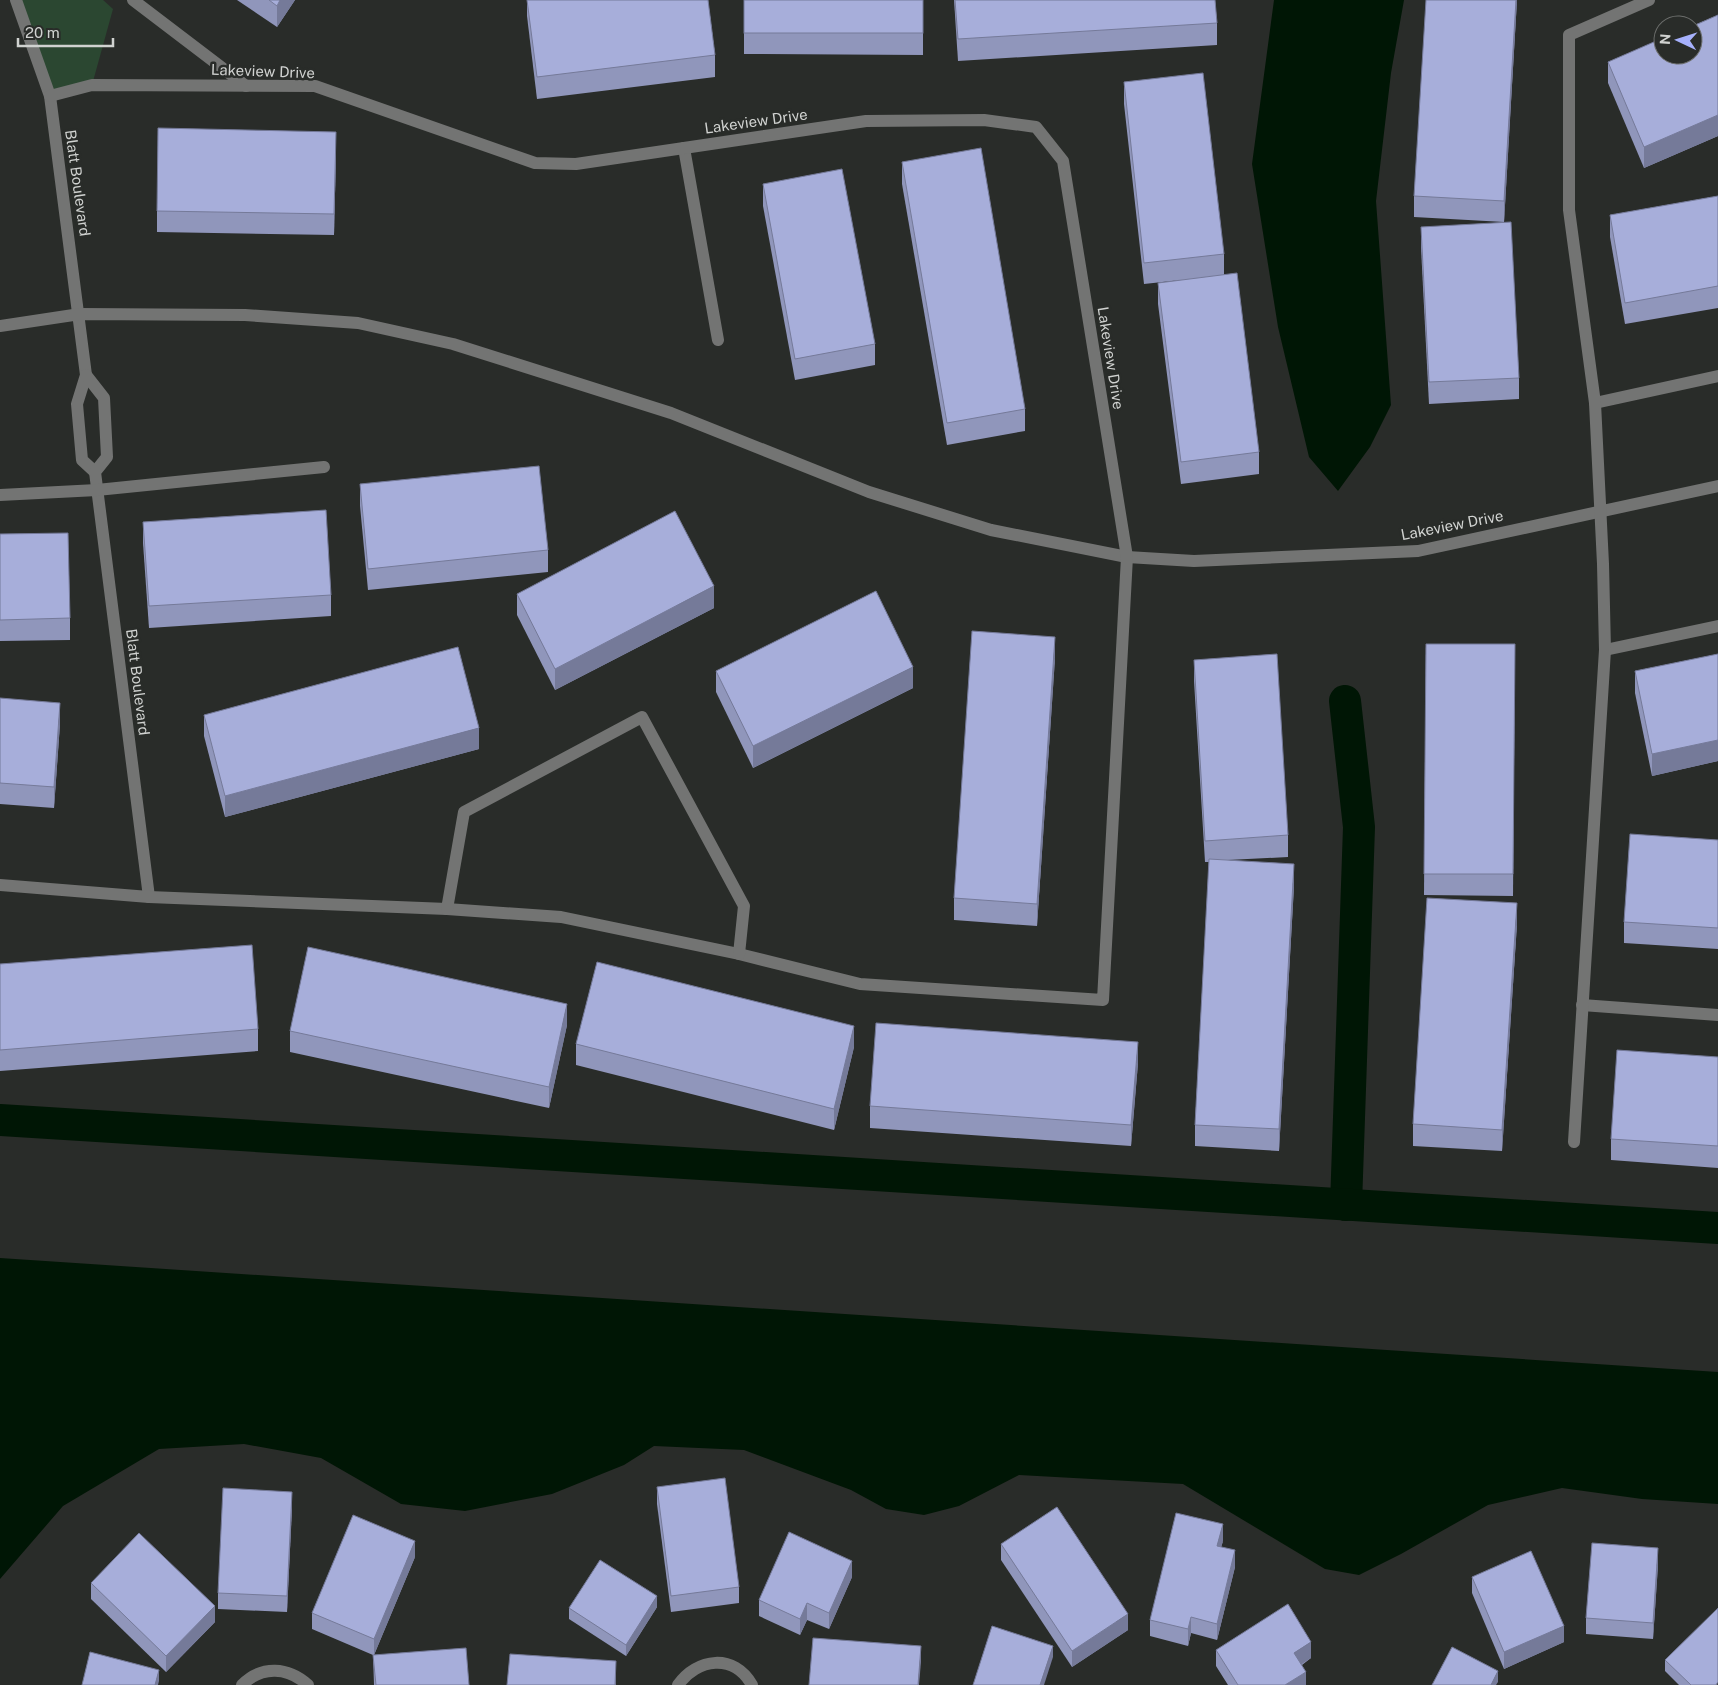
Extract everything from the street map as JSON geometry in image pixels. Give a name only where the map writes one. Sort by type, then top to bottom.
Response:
[{"type":"street","name":"Blatt Boulevard","points":[[16,0],[50,96],[80,314],[86,375],[77,404],[82,460],[96,472]]},
{"type":"street","points":[[133,0],[246,86]]},
{"type":"street","points":[[1574,1142],[1605,650],[1603,554],[1599,512],[1595,403],[1569,210],[1569,35],[1649,0]]},
{"type":"street","name":"Lakeview Drive","points":[[50,96],[92,85],[315,86],[535,162],[576,164],[866,121],[984,120],[1036,127],[1063,161],[1127,557]]},
{"type":"street","points":[[684,148],[718,340]]},
{"type":"street","name":"Lakeview Drive","points":[[0,326],[80,314],[244,315],[358,323],[453,344],[670,413],[869,492],[991,530],[1127,557],[1194,561],[1418,551],[1718,486]]},
{"type":"street","name":"Blatt Boulevard","points":[[86,375],[104,398],[107,456],[96,472],[97,490],[149,897]]},
{"type":"street","points":[[1595,403],[1718,376]]},
{"type":"street","points":[[0,496],[97,490],[324,467]]},
{"type":"street","points":[[0,885],[149,897],[447,908],[561,917],[739,954],[860,984],[1103,1000],[1127,557]]},
{"type":"street","points":[[1605,650],[1718,626]]},
{"type":"street","points":[[447,908],[464,812],[642,717],[744,906],[739,954]]},
{"type":"street","points":[[1582,1005],[1718,1015]]},
{"type":"street","points":[[678,1685],[685,1675],[696,1667],[710,1663],[724,1663],[738,1669],[752,1685]]},
{"type":"street","points":[[242,1685],[254,1675],[270,1670],[285,1671],[300,1677],[308,1685]]},
{"type":"shaded area","points":[[16,0],[103,0],[113,9],[92,85],[50,96]]},
{"type":"shaded area","points":[[1274,0],[1404,0],[1391,73],[1376,201],[1391,405],[1370,447],[1338,491],[1309,457],[1278,327],[1252,164]]},
{"type":"shaded area","points":[[0,1258],[1718,1372],[1718,1504],[1642,1499],[1562,1488],[1488,1505],[1401,1554],[1359,1575],[1325,1569],[1183,1484],[1019,1475],[959,1506],[924,1515],[886,1509],[851,1490],[744,1450],[654,1446],[624,1465],[552,1494],[465,1511],[401,1504],[321,1458],[244,1444],[159,1449],[63,1506],[0,1579]]},
{"type":"building","points":[[269,0],[280,0],[277,6]]},
{"type":"building","points":[[527,0],[708,0],[715,55],[537,77]]},
{"type":"building","points":[[744,0],[923,0],[923,33],[744,33]]},
{"type":"building","points":[[955,0],[1215,0],[1217,23],[958,39]]},
{"type":"building","points":[[1426,0],[1516,0],[1504,201],[1414,196]]},
{"type":"building","points":[[1718,15],[1718,115],[1644,147],[1608,62],[1653,42],[1653,65],[1703,65],[1703,22]]},
{"type":"building","points":[[1203,73],[1224,254],[1144,263],[1124,82]]},
{"type":"building","points":[[158,128],[336,132],[334,214],[157,211]]},
{"type":"building","points":[[981,148],[1025,409],[947,423],[902,162]]},
{"type":"building","points":[[842,169],[875,344],[795,359],[763,184]]},
{"type":"building","points":[[1718,196],[1718,286],[1625,303],[1610,215]]},
{"type":"building","points":[[1511,222],[1519,378],[1429,382],[1421,227]]},
{"type":"building","points":[[1237,273],[1259,452],[1181,462],[1158,283]]},
{"type":"building","points":[[539,466],[548,550],[368,569],[360,484]]},
{"type":"building","points":[[326,510],[331,595],[149,606],[143,522]]},
{"type":"building","points":[[675,511],[714,586],[555,669],[517,594]]},
{"type":"building","points":[[68,533],[70,618],[0,620],[0,534]]},
{"type":"building","points":[[876,591],[913,667],[753,746],[716,671]]},
{"type":"building","points":[[972,631],[1055,637],[1037,904],[954,898]]},
{"type":"building","points":[[1426,644],[1515,644],[1513,874],[1424,874]]},
{"type":"building","points":[[458,647],[479,728],[225,796],[204,715]]},
{"type":"building","points":[[1277,654],[1288,835],[1205,841],[1194,660]]},
{"type":"building","points":[[1718,654],[1718,740],[1652,754],[1635,671]]},
{"type":"building","points":[[0,698],[60,703],[54,787],[0,783]]},
{"type":"building","points":[[1630,834],[1718,840],[1718,928],[1624,922]]},
{"type":"building","points":[[1209,859],[1294,864],[1279,1129],[1195,1125]]},
{"type":"building","points":[[1427,898],[1517,903],[1502,1130],[1413,1124]]},
{"type":"building","points":[[252,945],[258,1029],[0,1050],[0,964]]},
{"type":"building","points":[[308,947],[567,1004],[549,1087],[290,1031]]},
{"type":"building","points":[[597,962],[854,1026],[834,1109],[576,1044]]},
{"type":"building","points":[[876,1023],[1138,1042],[1131,1125],[870,1106]]},
{"type":"building","points":[[1617,1050],[1718,1057],[1718,1146],[1611,1139]]},
{"type":"building","points":[[725,1478],[739,1587],[671,1596],[657,1487]]},
{"type":"building","points":[[223,1488],[292,1492],[287,1596],[218,1593]]},
{"type":"building","points":[[1057,1507],[1128,1614],[1072,1651],[1001,1544]]},
{"type":"building","points":[[1176,1513],[1223,1524],[1217,1546],[1235,1550],[1217,1624],[1191,1617],[1188,1629],[1150,1620]]},
{"type":"building","points":[[353,1515],[415,1541],[374,1639],[312,1613]]},
{"type":"building","points":[[789,1532],[852,1561],[829,1613],[807,1603],[800,1619],[759,1600]]},
{"type":"building","points":[[139,1533],[215,1606],[166,1656],[91,1583]]},
{"type":"building","points":[[1592,1543],[1658,1548],[1653,1623],[1586,1618]]},
{"type":"building","points":[[1531,1551],[1564,1626],[1504,1652],[1472,1577]]},
{"type":"building","points":[[600,1560],[657,1596],[626,1645],[569,1608]]},
{"type":"building","points":[[1288,1604],[1311,1642],[1294,1653],[1306,1672],[1285,1685],[1238,1685],[1216,1650]]},
{"type":"building","points":[[1718,1608],[1718,1682],[1716,1685],[1691,1685],[1665,1660]]},
{"type":"building","points":[[992,1626],[1053,1646],[1040,1685],[973,1685]]},
{"type":"building","points":[[813,1638],[921,1646],[918,1685],[809,1685]]},
{"type":"building","points":[[1452,1647],[1498,1671],[1491,1685],[1432,1685]]},
{"type":"building","points":[[466,1648],[469,1685],[376,1685],[373,1655]]},
{"type":"building","points":[[90,1652],[159,1670],[155,1685],[82,1685]]},
{"type":"building","points":[[510,1654],[616,1661],[615,1685],[507,1685]]},
{"type":"waterway","points":[[1345,701],[1359,827],[1346,1205]]},
{"type":"waterway","points":[[0,1120],[1718,1228]]}]
